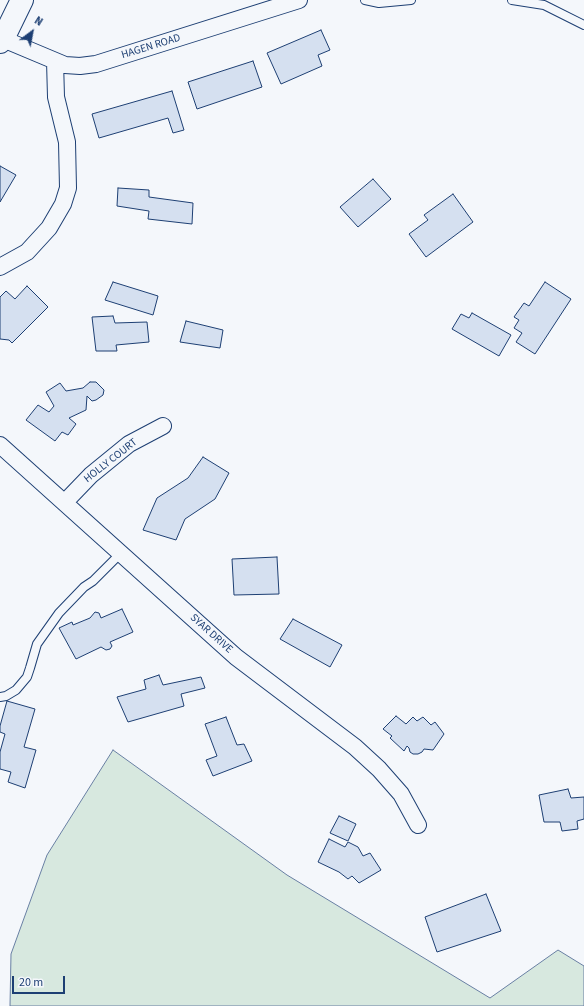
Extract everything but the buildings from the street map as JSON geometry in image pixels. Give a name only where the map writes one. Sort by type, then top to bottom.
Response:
[{"type":"main road","points":[[2,41],[22,0]]},
{"type":"street","name":"HAGEN ROAD","points":[[2,41],[66,65],[80,66],[96,64],[299,0]]},
{"type":"street","points":[[0,267],[27,252],[49,228],[63,204],[68,188],[67,142],[56,97],[55,61]]},
{"type":"street","name":"HOLLY COURT","points":[[65,502],[91,475],[129,444],[163,426]]},
{"type":"street","name":"SYAR DRIVE","points":[[0,445],[236,657],[355,747],[379,769],[401,794],[418,825]]},
{"type":"lane","points":[[365,0],[379,3],[411,0]]},
{"type":"lane","points":[[512,0],[544,5],[584,25]]},
{"type":"lane","points":[[0,697],[6,696],[16,690],[27,677],[36,644],[59,613],[84,587],[93,581],[121,553]]},
{"type":"shaded area","points":[[113,750],[287,875],[490,998],[558,950],[584,966],[584,1006],[10,1006],[11,954],[47,855]]}]
